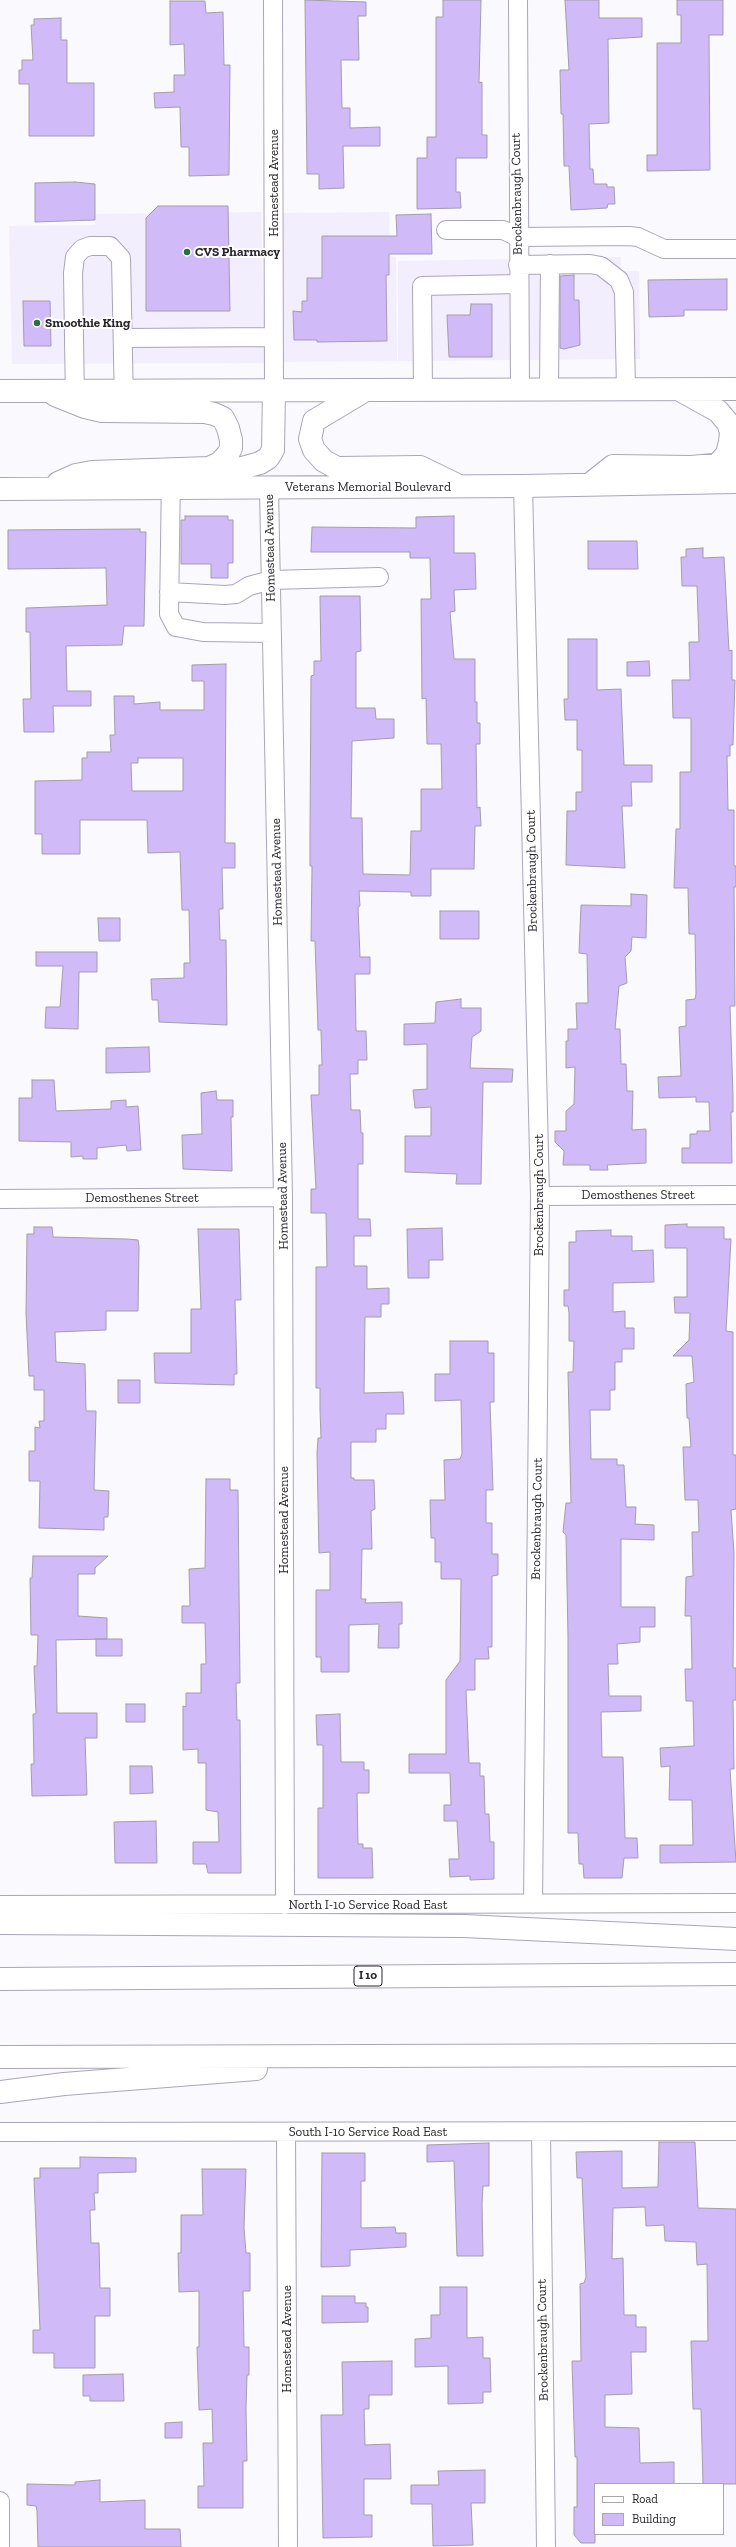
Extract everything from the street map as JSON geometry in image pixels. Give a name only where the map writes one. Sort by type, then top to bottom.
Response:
[{"type":"main road","points":[[0,391],[49,391],[76,397],[102,411],[124,401],[274,391],[520,388],[736,389]]},
{"type":"main road","points":[[589,485],[613,466],[691,467],[727,463],[726,454],[730,442],[731,432],[728,422],[718,412],[678,389]]},
{"type":"main road","points":[[367,390],[314,421],[310,439],[314,450],[324,462],[337,468],[420,467],[460,486]]},
{"type":"main road","points":[[209,468],[238,469],[260,463],[268,458],[273,450],[274,391]]},
{"type":"main road","points":[[0,489],[46,488],[76,475],[92,472],[171,479],[209,468],[220,463],[231,448],[228,428],[223,418],[205,412],[124,401]]},
{"type":"main road","name":"Veterans Memorial Boulevard","points":[[171,479],[269,488],[523,486],[736,482]]},
{"type":"main road","points":[[0,1923],[464,1926],[736,1939]]},
{"type":"main road","name":"I 10","points":[[0,1979],[736,1974]]},
{"type":"main road","points":[[0,2092],[72,2084],[428,2055]]},
{"type":"main road","points":[[0,2057],[736,2055]]},
{"type":"street","name":"Homestead Avenue","points":[[273,0],[274,391]]},
{"type":"street","name":"Brockenbraugh Court","points":[[518,0],[518,284],[520,388]]},
{"type":"street","points":[[446,230],[503,230],[518,237],[629,236],[638,237],[664,249],[736,249]]},
{"type":"street","points":[[76,397],[72,273],[76,257],[82,249],[90,246],[110,246],[121,258],[124,401]]},
{"type":"street","points":[[549,388],[550,264]]},
{"type":"street","points":[[518,265],[550,264],[602,266],[619,280],[624,292],[626,388]]},
{"type":"street","points":[[423,389],[422,286],[518,284]]},
{"type":"street","points":[[123,338],[274,337]]},
{"type":"street","points":[[171,479],[169,614],[176,627],[204,632],[272,633]]},
{"type":"street","name":"Brockenbraugh Court","points":[[523,486],[540,1196],[533,1904]]},
{"type":"street","name":"Homestead Avenue","points":[[269,488],[283,1197],[285,1905]]},
{"type":"street","points":[[169,592],[236,594],[249,586],[271,580],[379,578]]},
{"type":"street","name":"Demosthenes Street","points":[[540,1196],[736,1195]]},
{"type":"street","name":"Demosthenes Street","points":[[0,1199],[283,1197]]},
{"type":"street","name":"North I-10 Service Road East","points":[[0,1905],[736,1903]]},
{"type":"street","name":"South I-10 Service Road East","points":[[0,2132],[736,2132]]},
{"type":"street","name":"Homestead Avenue","points":[[286,2132],[288,2547]]},
{"type":"street","name":"Brockenbraugh Court","points":[[541,2132],[546,2547]]},
{"type":"street","points":[[0,2501],[0,2547]]},
{"type":"shaded area","points":[[261,212],[265,363],[12,364],[9,226],[95,225],[95,214]]},
{"type":"shaded area","points":[[389,212],[390,256],[396,257],[397,361],[282,362],[281,213]]},
{"type":"shaded area","points":[[621,257],[621,271],[639,271],[640,359],[398,361],[398,261]]},
{"type":"building","points":[[305,0],[366,2],[366,16],[358,16],[359,60],[341,60],[342,108],[350,108],[350,128],[380,127],[380,146],[343,146],[344,188],[319,189],[319,174],[307,174]]},
{"type":"building","points":[[443,0],[481,0],[479,83],[482,82],[482,135],[487,135],[487,158],[456,158],[456,192],[460,192],[461,208],[417,209],[417,158],[427,158],[427,137],[436,137],[436,17],[443,17]]},
{"type":"building","points":[[565,0],[599,0],[599,18],[642,18],[642,37],[608,39],[609,123],[589,124],[590,169],[593,169],[594,184],[607,184],[607,187],[614,187],[615,204],[608,204],[607,208],[571,210],[569,166],[564,166],[563,114],[561,114],[560,70],[569,70]]},
{"type":"building","points":[[677,0],[723,0],[723,35],[709,35],[710,170],[647,171],[647,155],[657,155],[657,43],[681,43],[681,15],[677,15]]},
{"type":"building","points":[[170,1],[205,1],[206,13],[223,12],[224,65],[230,65],[229,175],[189,176],[189,147],[181,147],[180,107],[155,108],[154,93],[174,92],[174,75],[185,75],[184,44],[170,45]]},
{"type":"building","points":[[61,18],[61,40],[67,40],[67,83],[94,83],[94,136],[29,136],[29,84],[19,84],[19,70],[22,70],[22,60],[33,60],[31,25],[34,25],[34,19]]},
{"type":"building","points":[[75,182],[95,184],[95,220],[35,222],[35,183]]},
{"type":"building","name":"CVS Pharmacy","points":[[158,206],[228,206],[230,311],[146,311],[146,218]]},
{"type":"building","points":[[431,214],[432,254],[389,254],[389,275],[386,275],[387,341],[317,342],[317,340],[294,340],[293,311],[302,312],[302,301],[307,301],[307,278],[322,278],[322,236],[397,236],[396,215]]},
{"type":"building","points":[[574,275],[574,300],[579,300],[580,345],[564,349],[560,348],[560,276]]},
{"type":"building","points":[[727,279],[727,310],[684,310],[684,316],[649,317],[648,280]]},
{"type":"building","name":"Smoothie King","points":[[23,301],[50,301],[51,346],[24,346]]},
{"type":"building","points":[[471,304],[492,304],[492,357],[449,357],[447,315],[470,315]]},
{"type":"building","points":[[185,516],[228,516],[228,520],[233,520],[233,563],[228,563],[228,578],[211,578],[211,564],[181,564],[181,520],[185,520]]},
{"type":"building","points":[[454,516],[454,553],[475,553],[476,589],[454,590],[455,611],[450,612],[454,659],[475,659],[475,702],[477,702],[477,723],[480,723],[480,744],[476,744],[477,808],[480,807],[481,826],[475,826],[474,869],[431,869],[431,896],[411,896],[411,892],[359,891],[360,906],[358,907],[360,957],[370,957],[370,974],[355,974],[356,1031],[366,1031],[367,1060],[358,1060],[358,1074],[350,1074],[351,1110],[360,1110],[361,1133],[363,1133],[363,1164],[358,1164],[358,1219],[370,1219],[371,1236],[354,1236],[354,1266],[367,1266],[367,1289],[389,1288],[389,1304],[381,1304],[381,1317],[365,1317],[364,1393],[403,1392],[404,1414],[386,1414],[386,1429],[376,1429],[376,1442],[351,1442],[351,1478],[354,1478],[354,1480],[374,1480],[375,1509],[371,1511],[372,1549],[362,1549],[361,1599],[366,1599],[365,1603],[402,1602],[402,1624],[399,1624],[399,1648],[378,1648],[379,1624],[349,1625],[349,1672],[321,1672],[321,1657],[316,1657],[316,1590],[330,1590],[330,1552],[319,1553],[317,1453],[318,1438],[321,1438],[320,1388],[316,1388],[316,1267],[327,1267],[326,1213],[311,1213],[311,1189],[316,1189],[311,1095],[319,1095],[319,1065],[322,1065],[321,1030],[318,1030],[315,941],[311,941],[312,866],[310,866],[311,676],[314,675],[314,661],[321,661],[320,596],[360,596],[361,651],[356,652],[356,708],[375,708],[376,719],[394,719],[394,738],[352,741],[351,818],[362,818],[363,874],[410,875],[411,831],[421,831],[421,789],[442,789],[441,744],[427,744],[426,698],[422,699],[421,599],[431,599],[430,558],[410,558],[410,552],[311,552],[312,527],[416,528],[416,517]]},
{"type":"building","points":[[140,529],[140,532],[146,532],[144,626],[124,626],[122,645],[66,646],[67,691],[91,691],[91,706],[53,706],[54,732],[24,732],[23,699],[31,699],[30,632],[26,632],[26,608],[107,605],[106,568],[8,569],[8,530]]},
{"type":"building","points":[[588,541],[637,541],[638,569],[588,569]]},
{"type":"building","points":[[703,548],[703,558],[724,557],[729,651],[732,650],[732,680],[735,680],[733,745],[730,745],[730,756],[727,756],[728,810],[734,810],[734,866],[736,866],[736,887],[734,887],[735,1006],[730,1006],[733,1095],[733,1112],[731,1112],[732,1163],[682,1163],[682,1148],[690,1148],[690,1134],[697,1134],[697,1131],[710,1131],[709,1102],[696,1102],[696,1097],[659,1098],[658,1077],[681,1076],[679,1027],[686,1026],[686,1000],[695,999],[696,994],[695,934],[689,934],[688,888],[674,888],[676,829],[680,829],[680,772],[691,772],[691,718],[673,718],[672,680],[690,680],[689,642],[699,642],[697,586],[682,586],[681,557],[686,557],[686,549]]},
{"type":"building","points":[[568,639],[597,639],[597,690],[621,689],[624,765],[652,765],[652,782],[631,782],[632,806],[622,806],[625,868],[566,865],[567,811],[576,811],[576,792],[582,792],[582,750],[577,750],[577,720],[565,720],[564,699],[568,699]]},
{"type":"building","points":[[649,661],[650,676],[627,676],[627,662]]},
{"type":"building","points":[[226,664],[225,843],[235,843],[235,868],[222,868],[223,909],[219,909],[220,940],[226,940],[227,1025],[159,1022],[158,1000],[152,1000],[151,979],[184,978],[184,963],[190,963],[189,910],[182,910],[180,852],[148,853],[147,820],[80,820],[80,854],[42,854],[42,834],[35,834],[35,781],[82,780],[82,758],[87,758],[87,752],[111,752],[110,735],[115,735],[114,696],[134,696],[134,704],[160,702],[160,710],[204,710],[204,681],[192,681],[192,665]],"holes":[[[138,758],[183,758],[183,791],[132,791],[131,763],[138,763]]]},
{"type":"building","points":[[631,894],[647,895],[646,938],[632,937],[631,951],[625,957],[627,983],[619,986],[615,1029],[620,1029],[621,1064],[626,1064],[627,1091],[633,1091],[632,1130],[646,1129],[646,1163],[607,1165],[608,1170],[590,1170],[590,1165],[563,1165],[564,1151],[555,1142],[555,1131],[566,1131],[566,1111],[574,1104],[575,1067],[566,1068],[566,1041],[568,1041],[568,1029],[577,1029],[576,1003],[588,1003],[587,954],[579,953],[581,905],[631,906]]},
{"type":"building","points":[[440,911],[479,911],[479,939],[440,939]]},
{"type":"building","points":[[98,918],[120,918],[120,941],[99,941]]},
{"type":"building","points":[[36,952],[97,952],[97,972],[79,972],[78,1029],[45,1028],[46,1007],[60,1007],[63,966],[36,966]]},
{"type":"building","points":[[461,999],[461,1008],[481,1008],[481,1031],[472,1037],[470,1068],[513,1069],[512,1082],[483,1082],[481,1184],[456,1184],[457,1174],[405,1172],[405,1136],[431,1136],[431,1107],[415,1108],[413,1090],[427,1089],[427,1044],[404,1045],[404,1024],[435,1023],[436,1002]]},
{"type":"building","points":[[149,1047],[150,1072],[106,1073],[106,1048]]},
{"type":"building","points":[[32,1080],[54,1080],[56,1111],[111,1109],[111,1101],[126,1100],[126,1107],[138,1106],[141,1150],[127,1151],[126,1145],[97,1148],[97,1159],[83,1159],[83,1156],[71,1157],[71,1142],[19,1141],[19,1098],[32,1098]]},
{"type":"building","points":[[216,1091],[217,1100],[233,1100],[233,1117],[231,1117],[232,1171],[183,1169],[182,1135],[202,1134],[201,1093]]},
{"type":"building","points":[[687,1224],[687,1227],[724,1227],[724,1239],[731,1239],[726,1331],[733,1332],[733,1455],[736,1455],[736,1509],[731,1510],[734,1553],[733,1668],[736,1668],[736,1700],[733,1700],[734,1769],[730,1769],[736,1862],[660,1863],[660,1845],[693,1845],[692,1800],[669,1800],[670,1766],[661,1767],[660,1748],[694,1746],[693,1701],[686,1701],[685,1669],[692,1669],[691,1616],[685,1616],[686,1577],[693,1576],[692,1532],[699,1532],[698,1500],[685,1500],[683,1447],[691,1447],[689,1418],[687,1418],[686,1384],[694,1382],[692,1356],[673,1356],[689,1340],[690,1313],[675,1313],[674,1297],[687,1297],[687,1248],[665,1248],[665,1225]]},
{"type":"building","points":[[34,1227],[52,1227],[53,1237],[138,1240],[138,1311],[106,1311],[106,1330],[55,1332],[56,1362],[85,1364],[86,1411],[96,1411],[94,1490],[109,1491],[108,1517],[104,1517],[104,1530],[39,1528],[40,1481],[29,1481],[29,1451],[35,1451],[35,1427],[40,1428],[39,1421],[44,1421],[44,1390],[34,1390],[34,1376],[29,1376],[26,1313],[27,1234],[34,1234]]},
{"type":"building","points":[[442,1228],[443,1260],[429,1260],[429,1278],[408,1278],[407,1229]]},
{"type":"building","points":[[198,1229],[239,1229],[241,1300],[235,1300],[237,1374],[234,1374],[234,1385],[155,1383],[154,1353],[191,1353],[191,1309],[201,1309]]},
{"type":"building","points":[[611,1230],[611,1236],[632,1236],[632,1251],[653,1250],[654,1282],[613,1283],[613,1312],[625,1311],[625,1328],[634,1328],[634,1349],[622,1349],[622,1362],[615,1362],[615,1390],[610,1390],[610,1410],[590,1410],[591,1459],[617,1459],[617,1465],[624,1465],[626,1507],[636,1507],[635,1524],[654,1525],[654,1540],[621,1539],[621,1607],[655,1607],[655,1627],[640,1627],[640,1642],[617,1644],[618,1664],[608,1664],[609,1696],[641,1696],[641,1711],[601,1712],[602,1757],[623,1757],[625,1838],[637,1838],[638,1858],[624,1858],[622,1878],[584,1878],[583,1864],[579,1864],[578,1833],[568,1833],[568,1637],[566,1535],[563,1532],[566,1503],[571,1503],[568,1372],[573,1372],[574,1341],[569,1341],[569,1313],[568,1306],[564,1306],[564,1290],[569,1290],[569,1242],[576,1242],[576,1231]]},
{"type":"building","points":[[450,1341],[488,1341],[488,1353],[494,1353],[494,1402],[490,1402],[493,1490],[486,1490],[486,1523],[492,1523],[492,1554],[498,1554],[498,1575],[492,1576],[492,1647],[488,1647],[489,1659],[475,1659],[475,1690],[466,1690],[469,1763],[480,1763],[480,1776],[484,1776],[485,1814],[489,1814],[490,1842],[494,1842],[494,1879],[470,1880],[470,1876],[450,1877],[449,1859],[459,1859],[457,1821],[444,1821],[444,1805],[451,1805],[450,1773],[409,1773],[409,1754],[446,1754],[446,1680],[460,1661],[461,1579],[441,1579],[441,1562],[435,1562],[435,1538],[431,1538],[430,1500],[445,1500],[444,1460],[460,1459],[462,1454],[461,1400],[435,1401],[435,1374],[450,1374]]},
{"type":"building","points":[[118,1380],[140,1380],[140,1403],[118,1403]]},
{"type":"building","points":[[206,1479],[230,1479],[230,1490],[238,1490],[240,1683],[236,1683],[237,1720],[240,1720],[241,1873],[208,1873],[206,1864],[193,1864],[193,1842],[219,1842],[218,1812],[206,1810],[206,1763],[198,1763],[198,1749],[183,1750],[183,1706],[186,1707],[186,1693],[201,1693],[201,1664],[206,1664],[205,1623],[182,1623],[182,1606],[190,1606],[189,1569],[205,1568]]},
{"type":"building","points":[[33,1556],[108,1556],[95,1568],[95,1574],[78,1574],[78,1616],[107,1618],[107,1639],[56,1640],[57,1713],[97,1713],[97,1738],[85,1738],[87,1795],[32,1796],[31,1764],[34,1764],[33,1714],[36,1714],[34,1666],[37,1666],[38,1635],[31,1635],[30,1578],[32,1578]]},
{"type":"building","points":[[96,1639],[122,1639],[122,1656],[96,1656]]},
{"type":"building","points":[[126,1704],[145,1704],[145,1722],[126,1722]]},
{"type":"building","points":[[340,1714],[341,1762],[364,1762],[364,1770],[369,1770],[369,1793],[357,1793],[358,1844],[363,1844],[363,1848],[372,1848],[373,1878],[318,1878],[318,1808],[323,1808],[323,1745],[317,1745],[316,1715]]},
{"type":"building","points":[[130,1766],[152,1766],[153,1793],[130,1794]]},
{"type":"building","points":[[156,1821],[157,1863],[115,1863],[114,1822]]},
{"type":"building","points":[[659,2142],[695,2142],[698,2208],[736,2209],[736,2484],[703,2483],[701,2409],[693,2409],[691,2341],[708,2341],[707,2264],[697,2265],[696,2242],[665,2241],[664,2225],[646,2226],[645,2207],[613,2208],[612,2259],[623,2258],[624,2315],[636,2315],[636,2327],[646,2327],[646,2352],[631,2352],[632,2394],[605,2395],[605,2427],[639,2428],[640,2463],[674,2462],[674,2483],[594,2483],[595,2543],[581,2543],[574,2535],[574,2507],[577,2507],[577,2457],[575,2457],[572,2361],[581,2361],[580,2284],[584,2283],[586,2277],[582,2178],[577,2178],[576,2152],[622,2151],[622,2188],[658,2187]]},
{"type":"building","points":[[489,2143],[489,2186],[483,2186],[482,2204],[483,2256],[457,2256],[454,2161],[427,2162],[427,2145]]},
{"type":"building","points":[[322,2153],[365,2153],[365,2181],[361,2181],[361,2228],[395,2227],[396,2233],[406,2233],[406,2247],[350,2250],[350,2266],[321,2267]]},
{"type":"building","points":[[80,2157],[136,2158],[136,2172],[98,2173],[98,2193],[94,2193],[95,2210],[90,2210],[91,2243],[99,2243],[100,2288],[110,2288],[110,2316],[95,2316],[95,2368],[54,2368],[54,2353],[33,2353],[33,2330],[40,2330],[34,2178],[40,2178],[40,2168],[80,2168]]},
{"type":"building","points":[[202,2169],[246,2169],[244,2228],[246,2253],[250,2253],[250,2291],[243,2291],[244,2347],[249,2347],[249,2375],[247,2375],[246,2409],[247,2461],[243,2461],[243,2508],[198,2508],[198,2486],[204,2486],[203,2443],[213,2443],[212,2409],[199,2410],[197,2347],[199,2347],[199,2291],[179,2292],[178,2253],[181,2253],[181,2215],[203,2215]]},
{"type":"building","points":[[440,2287],[467,2287],[467,2338],[483,2337],[483,2358],[490,2358],[491,2392],[483,2392],[483,2403],[448,2404],[448,2366],[415,2367],[415,2339],[431,2338],[431,2315],[440,2315]]},
{"type":"building","points":[[322,2296],[355,2296],[355,2303],[366,2303],[366,2307],[368,2307],[368,2322],[322,2323]]},
{"type":"building","points":[[392,2361],[392,2395],[369,2395],[369,2409],[364,2409],[365,2445],[390,2444],[391,2479],[364,2479],[364,2515],[372,2515],[372,2537],[323,2538],[321,2415],[343,2415],[342,2362]]},
{"type":"building","points":[[123,2374],[124,2401],[90,2401],[90,2396],[83,2396],[83,2375]]},
{"type":"building","points":[[182,2422],[182,2438],[165,2438],[165,2423]]},
{"type":"building","points":[[485,2470],[485,2503],[471,2503],[473,2545],[433,2546],[432,2504],[411,2504],[411,2485],[439,2485],[438,2471]]},
{"type":"building","points":[[100,2480],[100,2502],[145,2500],[145,2529],[180,2529],[181,2547],[38,2547],[37,2511],[36,2506],[27,2505],[27,2484],[75,2485],[75,2482]]},
{"type":"place","name":"CVS Pharmacy","points":[[187,252]]},
{"type":"place","name":"Smoothie King","points":[[37,323]]}]
